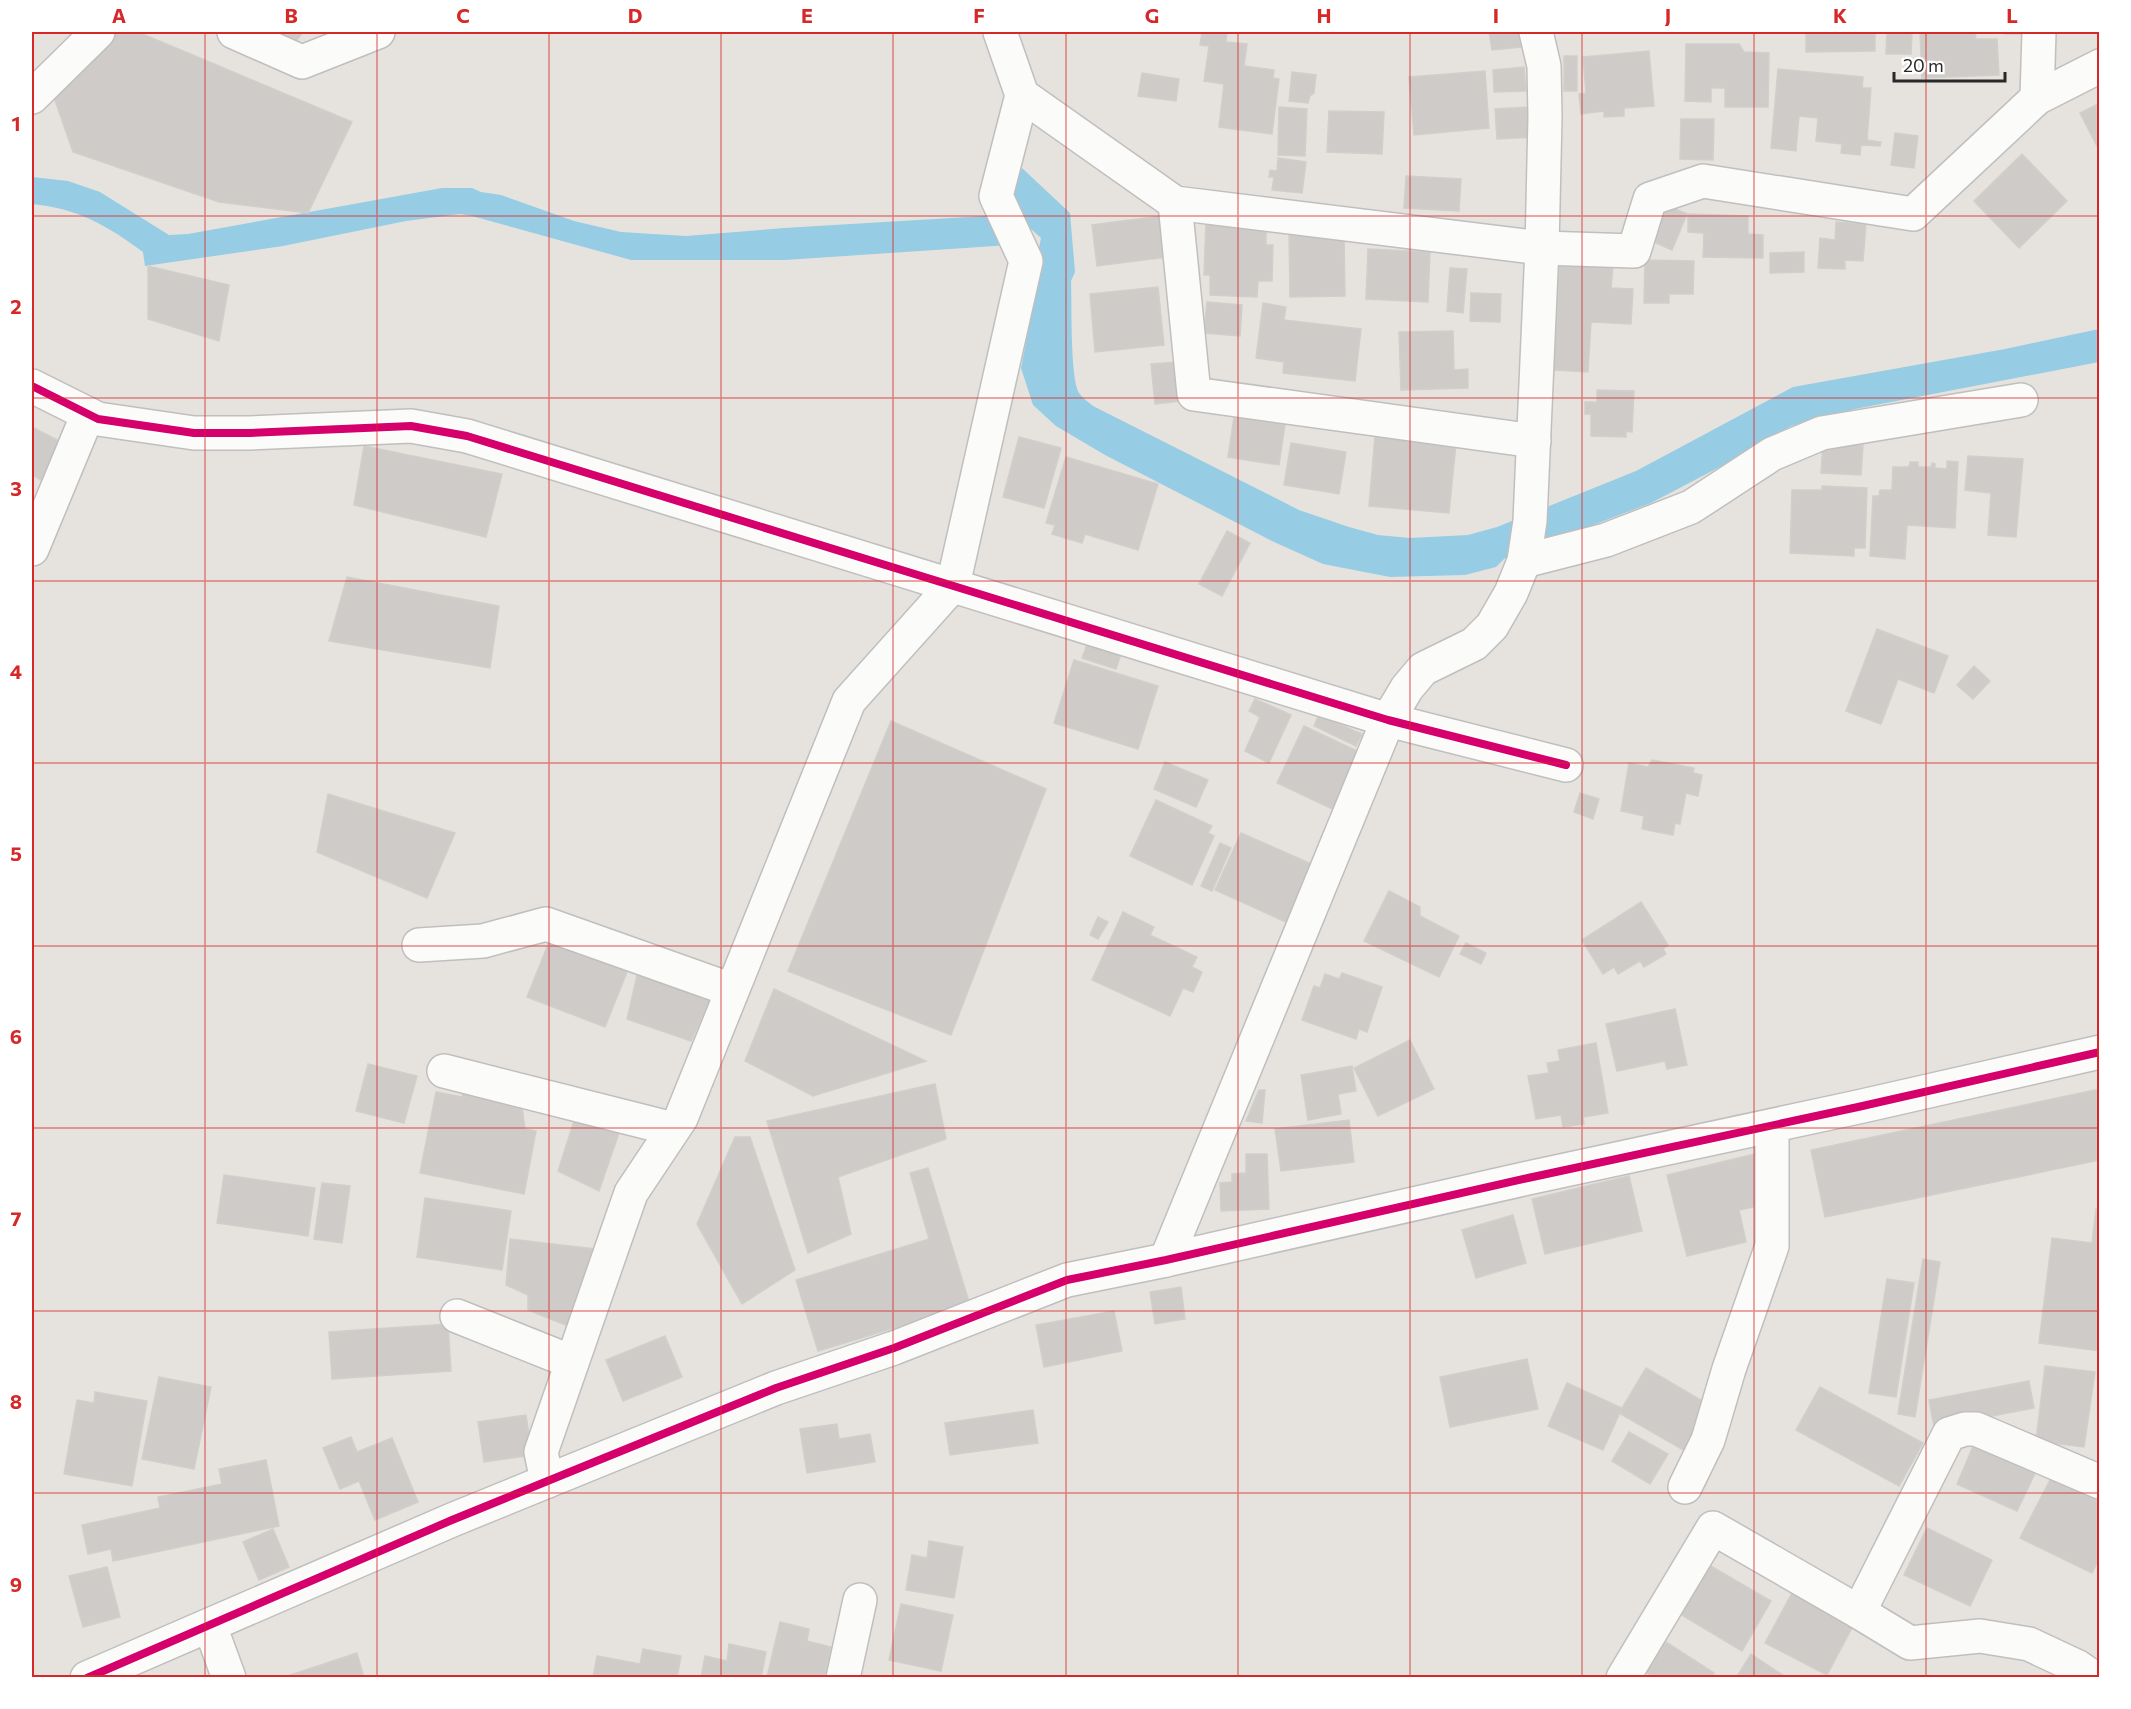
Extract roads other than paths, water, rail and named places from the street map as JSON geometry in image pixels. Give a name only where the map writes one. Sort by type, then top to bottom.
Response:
[{"type":"street","points":[[32,97],[98,32]]},
{"type":"street","points":[[234,32],[302,62],[378,32]]},
{"type":"street","points":[[547,1481],[541,1452],[631,1192],[681,1118],[849,701],[953,585],[1026,261],[996,196],[1022,95],[1000,32]]},
{"type":"street","points":[[1166,1260],[1388,720],[1407,688],[1423,669],[1474,644],[1492,626],[1511,593],[1524,561],[1530,521],[1534,441],[1545,117],[1544,66],[1536,32]]},
{"type":"street","points":[[2037,98],[2039,32]]},
{"type":"street","points":[[1022,95],[1175,203],[1542,248],[1634,251],[1650,199],[1703,181],[1913,214],[2037,98],[2100,66]]},
{"type":"street","points":[[1175,203],[1194,394],[1534,441]]},
{"type":"street","points":[[32,386],[98,419],[194,433],[250,433],[411,426],[467,436],[1388,720],[1566,765]]},
{"type":"street","points":[[1524,561],[1606,540],[1691,507],[1772,454],[1822,433],[2021,400]]},
{"type":"street","points":[[32,549],[88,414]]},
{"type":"street","points":[[419,945],[483,941],[546,924],[732,990]]},
{"type":"street","points":[[87,1677],[210,1626],[442,1524],[776,1388],[894,1348],[1067,1280],[1166,1260],[2100,1052]]},
{"type":"street","points":[[444,1071],[674,1129]]},
{"type":"street","points":[[1684,1487],[1708,1440],[1729,1369],[1772,1246],[1772,1126]]},
{"type":"street","points":[[457,1316],[572,1362]]},
{"type":"street","points":[[1859,1612],[1949,1434],[1965,1429],[1976,1429],[2100,1482]]},
{"type":"street","points":[[1623,1677],[1713,1528],[1910,1643],[1980,1636],[2029,1644],[2094,1677]]},
{"type":"street","points":[[843,1677],[860,1600]]},
{"type":"street","points":[[210,1626],[229,1677]]},
{"type":"water","points":[[1022,168],[1070,213],[1075,272],[1071,281],[1074,372],[1082,397],[1093,406],[1299,510],[1378,535],[1410,538],[1468,535],[1497,527],[1636,471],[1793,387],[2005,349],[2099,329],[2099,362],[1855,409],[1791,426],[1733,460],[1651,503],[1504,559],[1496,567],[1465,575],[1390,577],[1323,564],[1274,542],[1105,455],[1056,426],[1033,405],[1021,368],[1043,255],[1039,248],[1041,238],[1031,229],[1010,245],[785,260],[631,260],[460,214],[406,221],[283,246],[145,266],[143,252],[104,226],[78,214],[32,204],[32,177],[68,181],[100,192],[169,235],[188,234],[442,188],[472,188],[501,195],[574,221],[621,232],[686,236],[985,216],[1006,195]]}]
